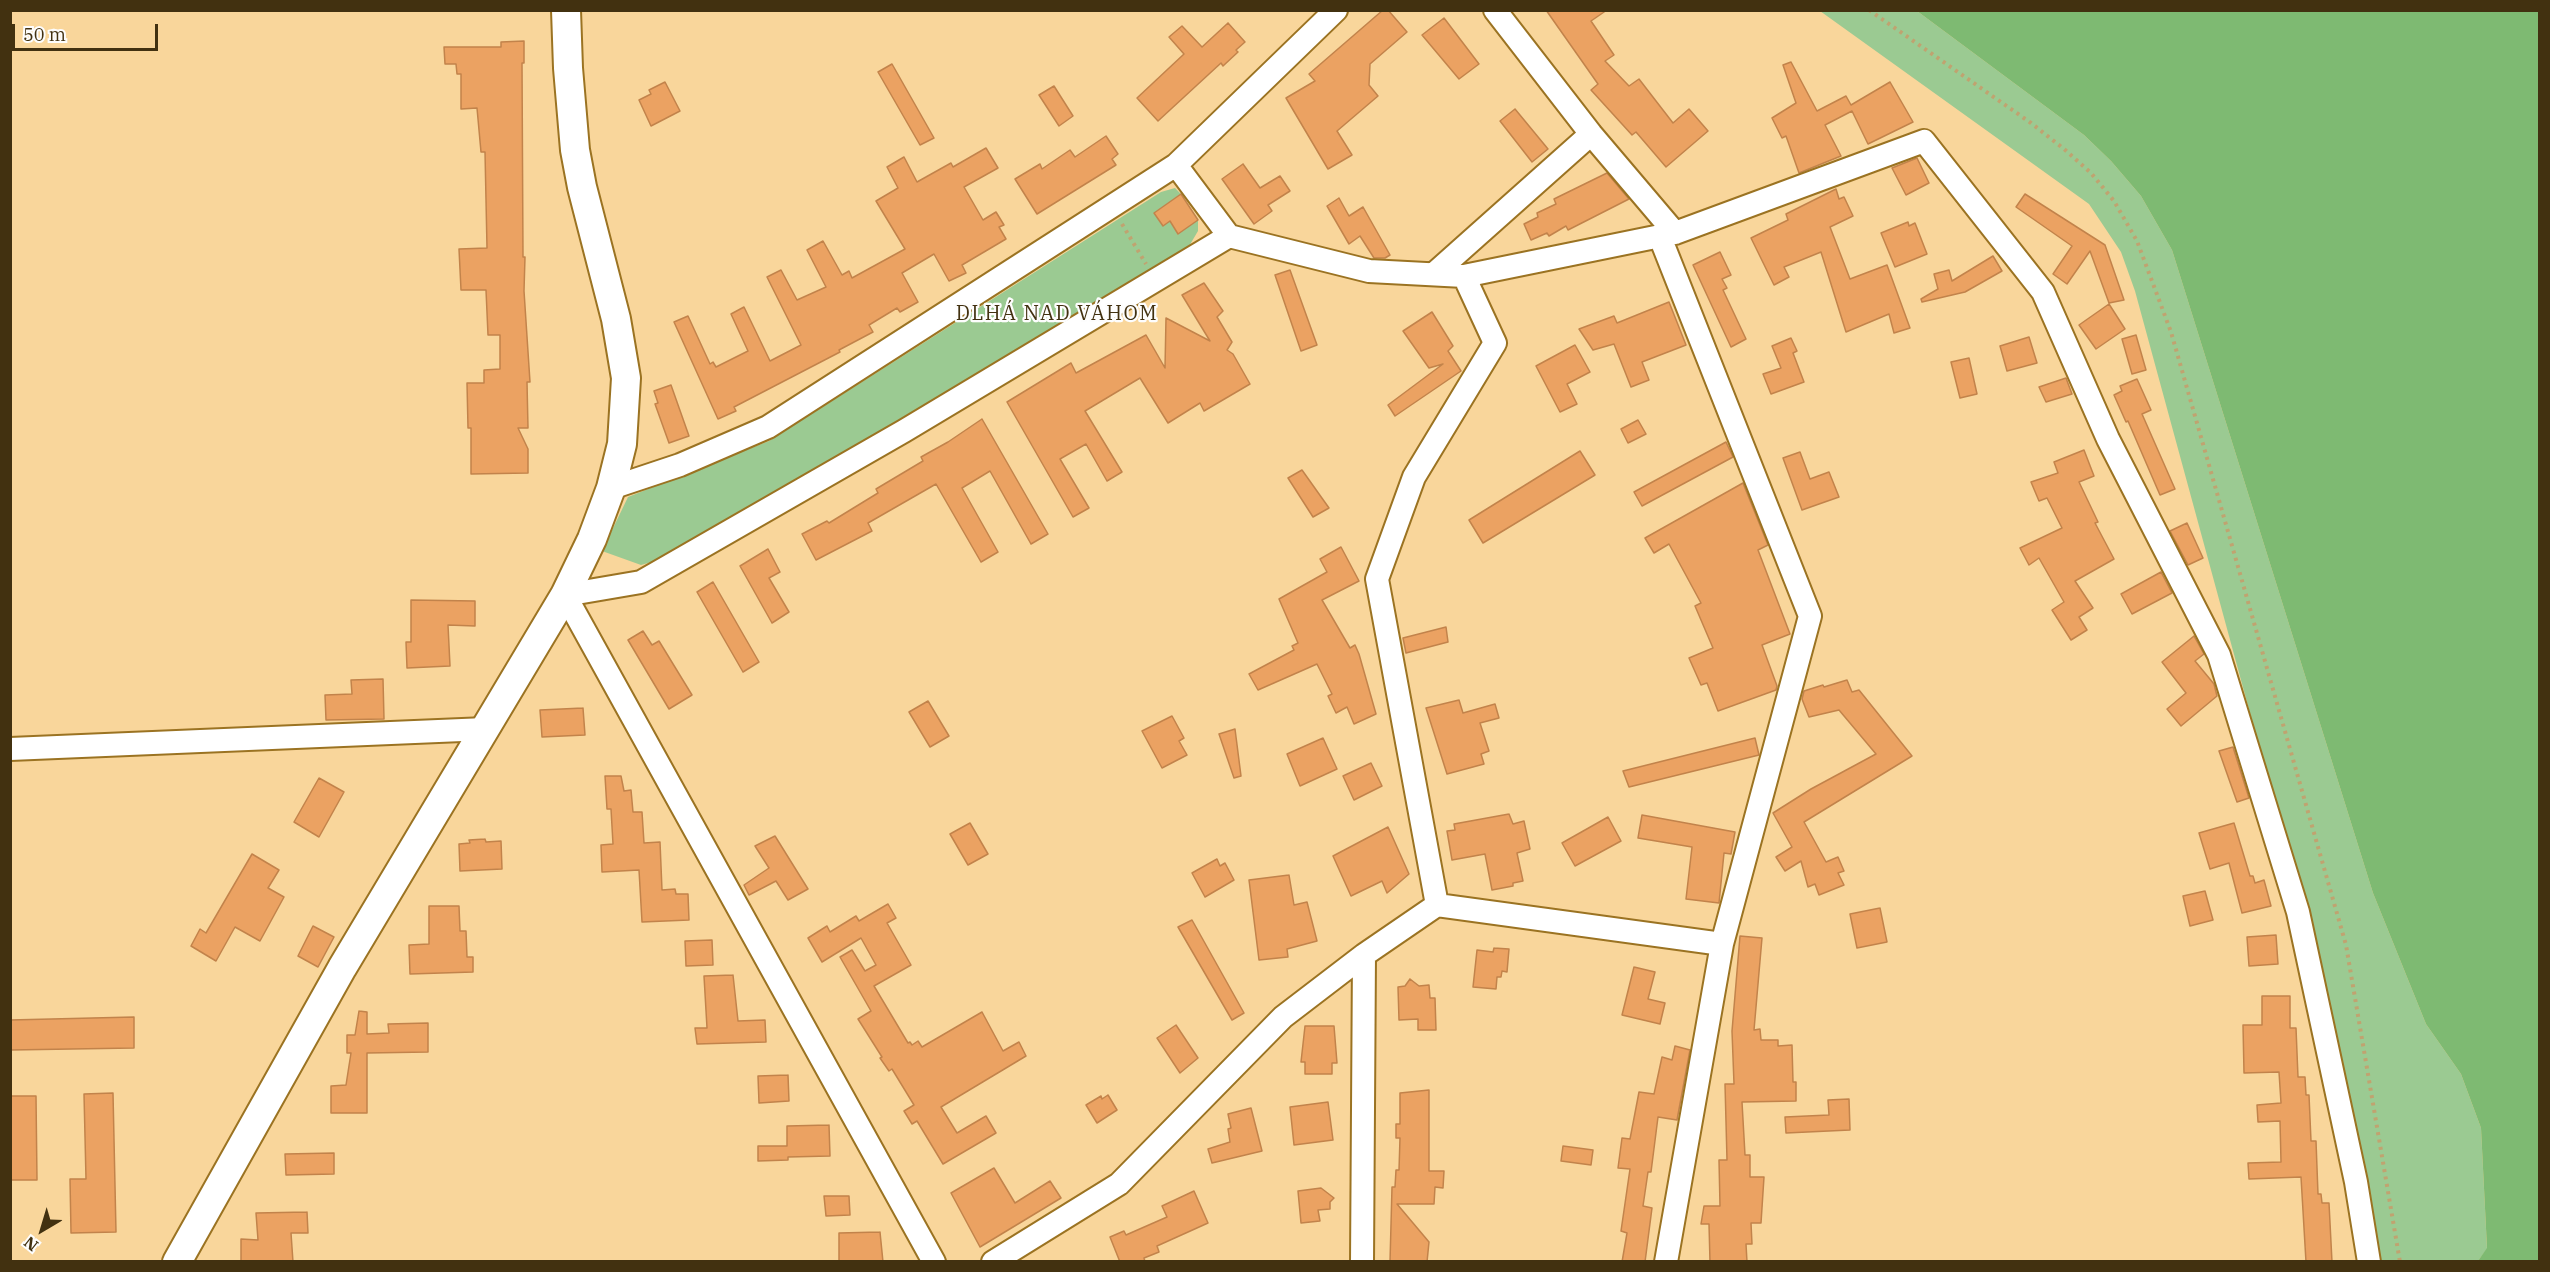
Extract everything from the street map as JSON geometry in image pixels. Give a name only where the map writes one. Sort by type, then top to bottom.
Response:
[{"type":"main road","points":[[177,1262],[342,968],[565,595],[592,538],[611,488],[622,444],[626,378],[616,318],[575,150],[566,10]]},
{"type":"street","points":[[611,488],[680,465],[768,427],[1176,165],[1336,10]]},
{"type":"street","points":[[1495,10],[1668,235],[1810,616],[1722,944],[1666,1262]]},
{"type":"street","points":[[1435,273],[1591,134]]},
{"type":"street","points":[[1176,165],[1229,236],[1369,271],[1464,276],[1668,235],[1924,141],[2043,292],[2108,439],[2219,655],[2298,912],[2356,1182],[2368,1262]]},
{"type":"street","points":[[934,1262],[565,595],[642,582],[904,431],[1229,236]]},
{"type":"street","points":[[1437,905],[1377,579],[1414,477],[1495,343],[1464,276]]},
{"type":"street","points":[[10,749],[486,729]]},
{"type":"street","points":[[993,1262],[1119,1184],[1283,1017],[1364,955],[1437,905],[1722,944]]},
{"type":"street","points":[[1362,1262],[1364,955]]},
{"type":"path","points":[[1869,10],[2031,123],[2064,149],[2091,173],[2114,201],[2137,241],[2171,332],[2346,945],[2400,1262]]},
{"type":"path","points":[[1111,207],[1156,280]]},
{"type":"green space","points":[[1820,11],[1917,11],[2084,135],[2111,161],[2141,196],[2172,250],[2373,893],[2426,1024],[2461,1074],[2481,1128],[2487,1249],[2478,1261],[2378,1261],[2305,915],[2135,291],[2121,252],[2089,204]]},
{"type":"green space","points":[[1917,11],[2539,11],[2539,1261],[2478,1261],[2487,1248],[2481,1128],[2461,1074],[2426,1024],[2373,893],[2172,250],[2141,196],[2111,161],[2084,135]]},
{"type":"green space","points":[[1175,188],[1181,194],[1170,221],[1179,233],[1198,220],[1198,231],[1188,248],[838,459],[662,559],[641,565],[602,551],[628,497],[769,441],[1161,192]]},
{"type":"building","points":[[1383,10],[1388,10],[1407,32],[1370,64],[1369,85],[1378,96],[1337,131],[1352,155],[1328,169],[1286,98],[1315,81],[1309,74]]},
{"type":"building","points":[[1546,10],[1607,10],[1591,21],[1614,55],[1605,61],[1629,86],[1639,79],[1673,123],[1689,109],[1708,131],[1666,167],[1636,132],[1632,135],[1591,90],[1598,84]]},
{"type":"building","points":[[1444,18],[1479,64],[1459,79],[1422,35]]},
{"type":"building","points":[[1228,23],[1245,42],[1236,50],[1238,52],[1223,66],[1221,63],[1158,121],[1137,98],[1184,54],[1169,37],[1182,26],[1202,47]]},
{"type":"building","points":[[524,41],[524,63],[522,63],[523,257],[525,257],[524,291],[530,382],[527,382],[528,428],[518,428],[528,449],[528,473],[471,474],[471,428],[468,428],[467,383],[484,383],[484,370],[500,369],[500,335],[488,335],[486,290],[461,290],[459,249],[487,248],[485,152],[481,152],[477,108],[461,109],[461,74],[457,74],[456,64],[445,64],[444,47],[501,47],[501,42]]},
{"type":"building","points":[[1791,62],[1817,111],[1846,96],[1851,105],[1890,82],[1913,122],[1868,144],[1852,111],[1825,125],[1841,156],[1799,173],[1786,136],[1782,138],[1772,118],[1796,103],[1783,65]]},
{"type":"building","points":[[892,64],[934,138],[920,145],[878,72]]},
{"type":"building","points":[[665,82],[680,111],[651,126],[639,100],[651,94],[649,90]]},
{"type":"building","points":[[1054,86],[1073,116],[1059,126],[1039,95]]},
{"type":"building","points":[[1515,109],[1548,149],[1532,162],[1500,121]]},
{"type":"building","points":[[1106,136],[1118,154],[1112,159],[1116,165],[1037,214],[1015,179],[1040,164],[1042,169],[1070,150],[1075,157]]},
{"type":"building","points":[[986,148],[998,168],[964,187],[983,220],[996,212],[1004,225],[999,227],[1006,239],[962,265],[966,273],[949,281],[934,254],[902,273],[918,302],[900,312],[897,308],[869,325],[873,332],[839,350],[840,352],[734,407],[736,411],[718,419],[674,322],[688,316],[710,364],[713,362],[716,367],[748,351],[731,314],[744,307],[770,361],[801,345],[767,277],[781,270],[797,300],[826,287],[807,250],[823,241],[842,275],[849,271],[852,278],[905,249],[876,201],[898,188],[887,167],[904,157],[917,182],[951,163],[953,167]]},
{"type":"building","points":[[1917,158],[1929,183],[1906,195],[1892,168]]},
{"type":"building","points":[[1243,164],[1260,188],[1280,176],[1290,191],[1268,205],[1272,211],[1254,224],[1222,179]]},
{"type":"building","points":[[1607,173],[1629,199],[1568,230],[1566,226],[1549,236],[1547,233],[1531,240],[1524,224],[1538,217],[1537,213],[1556,204],[1554,199]]},
{"type":"building","points":[[1836,189],[1839,199],[1844,197],[1853,216],[1830,227],[1850,279],[1887,265],[1910,328],[1894,333],[1889,314],[1846,332],[1821,252],[1784,267],[1789,277],[1774,285],[1751,238],[1788,220],[1786,214]]},
{"type":"building","points":[[1181,194],[1198,220],[1178,234],[1170,221],[1163,226],[1154,213]]},
{"type":"building","points":[[2025,194],[2105,245],[2124,300],[2109,303],[2090,251],[2067,284],[2053,274],[2072,246],[2016,207]]},
{"type":"building","points":[[1339,198],[1349,216],[1363,207],[1390,255],[1385,258],[1374,258],[1360,236],[1349,244],[1327,206]]},
{"type":"building","points":[[1908,222],[1909,226],[1915,223],[1927,254],[1895,267],[1881,233]]},
{"type":"building","points":[[1720,252],[1731,275],[1722,279],[1727,288],[1723,290],[1746,339],[1731,347],[1693,265]]},
{"type":"building","points":[[1993,256],[2002,271],[1965,292],[1922,302],[1921,299],[1938,289],[1934,274],[1949,270],[1952,281]]},
{"type":"building","points":[[1290,270],[1317,345],[1301,351],[1275,275]]},
{"type":"building","points":[[1204,283],[1223,311],[1217,317],[1232,342],[1227,350],[1233,354],[1250,384],[1204,411],[1200,403],[1168,423],[1140,378],[1085,411],[1122,472],[1107,481],[1086,444],[1060,459],[1089,508],[1073,517],[1007,402],[1071,363],[1076,373],[1146,335],[1165,368],[1166,318],[1210,341],[1182,295]]},
{"type":"building","points":[[1669,302],[1686,345],[1642,362],[1649,380],[1631,387],[1614,344],[1593,350],[1579,329],[1614,316],[1617,323]]},
{"type":"building","points":[[2109,304],[2125,329],[2096,349],[2079,325]]},
{"type":"building","points":[[1432,312],[1453,346],[1448,351],[1461,371],[1395,416],[1388,405],[1443,364],[1429,368],[1403,331]]},
{"type":"building","points":[[2136,335],[2146,370],[2132,374],[2122,339]]},
{"type":"building","points":[[2029,337],[2037,363],[2007,371],[2000,346]]},
{"type":"building","points":[[1791,338],[1797,351],[1793,353],[1804,382],[1771,394],[1763,374],[1781,368],[1772,346]]},
{"type":"building","points":[[1575,345],[1590,372],[1567,384],[1577,404],[1560,412],[1536,366]]},
{"type":"building","points":[[1969,358],[1977,394],[1960,398],[1951,362]]},
{"type":"building","points":[[2066,378],[2072,394],[2046,402],[2039,387]]},
{"type":"building","points":[[2137,379],[2151,410],[2142,414],[2175,489],[2160,495],[2128,421],[2126,422],[2114,395],[2122,391],[2120,386]]},
{"type":"building","points":[[671,385],[689,436],[669,443],[655,404],[658,403],[654,391]]},
{"type":"building","points":[[982,419],[1048,534],[1031,544],[990,471],[962,488],[998,552],[981,562],[936,484],[868,523],[872,531],[816,560],[802,534],[827,521],[829,523],[878,493],[876,489],[923,461],[921,457]]},
{"type":"building","points":[[1638,420],[1646,434],[1628,443],[1621,429]]},
{"type":"building","points":[[1726,442],[1733,457],[1642,506],[1634,492]]},
{"type":"building","points":[[2084,450],[2094,476],[2079,482],[2098,522],[2095,523],[2114,559],[2075,581],[2093,608],[2079,617],[2087,630],[2071,640],[2052,610],[2064,602],[2039,558],[2029,565],[2020,548],[2062,528],[2047,498],[2039,501],[2031,482],[2058,473],[2054,462]]},
{"type":"building","points":[[1580,451],[1595,475],[1483,543],[1469,520]]},
{"type":"building","points":[[1800,452],[1810,479],[1829,472],[1839,497],[1802,510],[1783,458]]},
{"type":"building","points":[[1302,470],[1329,508],[1313,517],[1288,478]]},
{"type":"building","points":[[1743,483],[1768,545],[1758,550],[1790,634],[1762,645],[1777,686],[1776,690],[1718,711],[1707,683],[1701,685],[1689,658],[1713,648],[1695,606],[1701,603],[1669,544],[1654,553],[1645,538]]},
{"type":"building","points":[[2187,523],[2203,558],[2188,565],[2170,531]]},
{"type":"building","points":[[1341,547],[1359,581],[1322,600],[1350,648],[1355,645],[1376,714],[1354,724],[1347,707],[1336,713],[1328,696],[1332,694],[1317,664],[1258,690],[1249,674],[1294,650],[1292,646],[1298,643],[1279,599],[1327,572],[1320,559]]},
{"type":"building","points":[[768,549],[780,572],[769,578],[789,612],[772,623],[740,566]]},
{"type":"building","points":[[2161,572],[2172,593],[2132,614],[2121,594]]},
{"type":"building","points":[[713,582],[759,662],[743,672],[697,592]]},
{"type":"building","points":[[411,600],[475,601],[475,626],[448,625],[450,666],[407,668],[406,642],[411,642]]},
{"type":"building","points":[[1446,627],[1448,642],[1406,653],[1403,638]]},
{"type":"building","points":[[643,631],[652,645],[659,641],[692,695],[669,709],[628,640]]},
{"type":"building","points":[[2194,636],[2204,654],[2195,661],[2214,684],[2217,696],[2181,726],[2167,709],[2186,693],[2162,662]]},
{"type":"building","points":[[383,679],[384,719],[326,720],[325,695],[352,694],[351,680]]},
{"type":"building","points":[[1847,680],[1852,692],[1859,690],[1912,756],[1804,822],[1826,862],[1838,857],[1844,871],[1838,873],[1844,885],[1819,895],[1815,884],[1808,887],[1801,861],[1785,871],[1776,857],[1792,847],[1773,813],[1811,789],[1876,754],[1839,710],[1809,717],[1802,699],[1804,691]]},
{"type":"building","points":[[1459,700],[1463,713],[1495,704],[1499,718],[1480,723],[1489,751],[1481,754],[1484,764],[1447,774],[1426,708]]},
{"type":"building","points":[[928,701],[949,736],[930,747],[909,712]]},
{"type":"building","points":[[583,708],[585,735],[542,737],[540,710]]},
{"type":"building","points":[[1172,716],[1184,738],[1179,741],[1187,755],[1162,768],[1142,731]]},
{"type":"building","points":[[1235,729],[1241,776],[1234,778],[1219,734]]},
{"type":"building","points":[[1323,738],[1337,769],[1300,786],[1287,754]]},
{"type":"building","points":[[1755,738],[1759,755],[1629,787],[1623,771]]},
{"type":"building","points":[[2233,747],[2249,798],[2237,802],[2219,751]]},
{"type":"building","points":[[1371,763],[1382,786],[1354,800],[1343,776]]},
{"type":"building","points":[[605,776],[621,776],[624,791],[631,790],[633,812],[642,812],[644,843],[660,842],[662,890],[675,889],[676,894],[688,894],[689,920],[642,922],[639,870],[602,872],[601,845],[613,844],[611,809],[607,809]]},
{"type":"building","points":[[319,778],[344,792],[319,837],[294,822]]},
{"type":"building","points":[[1509,814],[1513,824],[1524,821],[1530,849],[1517,853],[1523,881],[1513,883],[1513,886],[1492,890],[1485,854],[1452,860],[1447,831],[1455,830],[1454,824]]},
{"type":"building","points":[[1642,815],[1735,832],[1731,854],[1724,853],[1719,903],[1686,899],[1692,847],[1638,838]]},
{"type":"building","points":[[1608,817],[1621,841],[1575,866],[1562,843]]},
{"type":"building","points":[[970,823],[988,854],[968,865],[950,834]]},
{"type":"building","points":[[2234,823],[2250,876],[2253,876],[2255,883],[2264,880],[2271,906],[2242,913],[2229,863],[2210,869],[2199,833]]},
{"type":"building","points":[[1388,827],[1409,874],[1387,893],[1382,881],[1351,896],[1333,856]]},
{"type":"building","points":[[775,836],[808,889],[788,900],[776,881],[749,895],[744,885],[769,868],[755,846]]},
{"type":"building","points":[[485,839],[486,842],[501,841],[502,869],[460,871],[459,844],[470,843],[469,840]]},
{"type":"building","points":[[252,854],[279,870],[268,888],[284,897],[260,941],[235,927],[216,961],[191,946],[200,929],[206,933]]},
{"type":"building","points":[[1217,859],[1220,866],[1225,863],[1234,880],[1205,897],[1192,873]]},
{"type":"building","points":[[1289,875],[1294,905],[1307,902],[1317,941],[1287,949],[1288,957],[1259,960],[1249,880]]},
{"type":"building","points":[[2205,891],[2213,920],[2190,926],[2183,896]]},
{"type":"building","points":[[888,904],[896,918],[887,923],[911,965],[874,986],[908,1043],[912,1045],[918,1041],[922,1047],[982,1012],[1003,1051],[1019,1042],[1026,1056],[941,1107],[957,1133],[986,1116],[996,1133],[943,1164],[917,1121],[912,1124],[904,1111],[914,1105],[892,1069],[889,1071],[880,1058],[882,1057],[858,1019],[871,1011],[840,957],[852,950],[865,971],[876,965],[861,938],[822,962],[808,938],[827,926],[830,932],[856,916],[859,921]]},
{"type":"building","points":[[429,906],[459,906],[460,931],[466,931],[467,957],[473,957],[473,972],[410,974],[409,945],[429,944]]},
{"type":"building","points":[[1880,908],[1887,942],[1857,948],[1850,914]]},
{"type":"building","points":[[1192,920],[1244,1013],[1232,1020],[1178,927]]},
{"type":"building","points":[[313,926],[334,937],[318,967],[298,956]]},
{"type":"building","points":[[2276,935],[2278,964],[2249,966],[2247,937]]},
{"type":"building","points":[[1740,936],[1762,938],[1754,1030],[1760,1029],[1761,1040],[1778,1040],[1778,1046],[1792,1045],[1796,1101],[1742,1102],[1745,1155],[1750,1155],[1750,1177],[1764,1177],[1761,1223],[1751,1223],[1752,1244],[1746,1244],[1747,1262],[1710,1262],[1709,1224],[1701,1224],[1704,1206],[1720,1206],[1719,1160],[1727,1160],[1725,1084],[1734,1084],[1732,1031]]},
{"type":"building","points":[[712,940],[713,965],[686,966],[685,941]]},
{"type":"building","points":[[1494,948],[1509,949],[1507,972],[1502,971],[1501,977],[1497,977],[1496,989],[1473,987],[1477,950],[1493,952]]},
{"type":"building","points":[[1634,967],[1655,972],[1648,999],[1665,1003],[1660,1024],[1622,1015]]},
{"type":"building","points":[[733,975],[738,1021],[765,1020],[766,1042],[697,1044],[695,1028],[707,1028],[704,976]]},
{"type":"building","points":[[1410,979],[1419,986],[1429,985],[1430,998],[1435,998],[1436,1030],[1418,1030],[1418,1019],[1399,1020],[1398,987],[1405,986]]},
{"type":"building","points":[[2262,996],[2290,996],[2290,1028],[2296,1028],[2298,1077],[2305,1077],[2306,1095],[2309,1095],[2311,1141],[2316,1141],[2318,1194],[2321,1194],[2322,1203],[2329,1203],[2332,1262],[2306,1262],[2301,1177],[2249,1179],[2248,1163],[2281,1162],[2280,1121],[2258,1122],[2257,1105],[2281,1103],[2279,1072],[2244,1073],[2243,1025],[2262,1025]]},
{"type":"building","points":[[359,1011],[367,1012],[367,1034],[389,1033],[388,1024],[428,1023],[428,1052],[367,1053],[367,1113],[331,1113],[331,1086],[346,1085],[351,1053],[347,1053],[347,1035],[355,1035]]},
{"type":"building","points":[[134,1017],[134,1048],[10,1050],[10,1020]]},
{"type":"building","points":[[1176,1025],[1198,1058],[1180,1073],[1157,1038]]},
{"type":"building","points":[[1305,1026],[1334,1026],[1337,1063],[1332,1063],[1332,1074],[1305,1074],[1305,1062],[1301,1062]]},
{"type":"building","points":[[1675,1046],[1690,1050],[1677,1120],[1658,1117],[1651,1172],[1648,1172],[1643,1206],[1652,1208],[1645,1262],[1622,1262],[1627,1233],[1621,1231],[1630,1169],[1618,1168],[1622,1138],[1630,1139],[1639,1092],[1654,1094],[1662,1057],[1672,1060]]},
{"type":"building","points":[[788,1075],[789,1101],[759,1103],[758,1076]]},
{"type":"building","points":[[1429,1090],[1429,1171],[1444,1171],[1443,1188],[1435,1187],[1434,1204],[1397,1204],[1429,1242],[1427,1262],[1390,1262],[1392,1187],[1395,1187],[1396,1170],[1399,1170],[1400,1138],[1396,1138],[1396,1124],[1400,1124],[1400,1093]]},
{"type":"building","points":[[113,1093],[116,1232],[71,1233],[70,1179],[86,1179],[84,1094]]},
{"type":"building","points":[[1108,1095],[1117,1110],[1097,1123],[1086,1105],[1101,1096],[1102,1099]]},
{"type":"building","points":[[10,1096],[36,1096],[37,1180],[10,1180]]},
{"type":"building","points":[[1849,1099],[1850,1130],[1786,1133],[1785,1117],[1829,1115],[1828,1100]]},
{"type":"building","points":[[1328,1102],[1333,1140],[1294,1145],[1290,1107]]},
{"type":"building","points":[[1251,1108],[1262,1151],[1212,1163],[1208,1149],[1230,1142],[1228,1129],[1231,1128],[1228,1114]]},
{"type":"building","points":[[829,1125],[830,1156],[788,1157],[788,1160],[758,1161],[758,1146],[787,1146],[787,1126]]},
{"type":"building","points":[[1563,1146],[1593,1150],[1591,1165],[1561,1161]]},
{"type":"building","points":[[334,1153],[334,1174],[286,1175],[285,1154]]},
{"type":"building","points":[[994,1168],[1015,1203],[1050,1181],[1061,1198],[980,1247],[951,1193]]},
{"type":"building","points":[[1321,1188],[1334,1198],[1330,1202],[1330,1209],[1318,1210],[1320,1221],[1301,1223],[1298,1191]]},
{"type":"building","points":[[1194,1191],[1208,1223],[1157,1246],[1159,1252],[1144,1258],[1145,1262],[1120,1262],[1110,1237],[1124,1231],[1126,1235],[1167,1217],[1162,1206]]},
{"type":"building","points":[[824,1196],[849,1196],[850,1215],[826,1216]]},
{"type":"building","points":[[307,1212],[308,1233],[291,1233],[293,1262],[241,1262],[241,1239],[258,1240],[256,1213]]},
{"type":"building","points":[[880,1232],[883,1262],[839,1262],[839,1233]]},
{"type":"district","name":"DLHÁ NAD VÁHOM","points":[[1057,314]]}]
